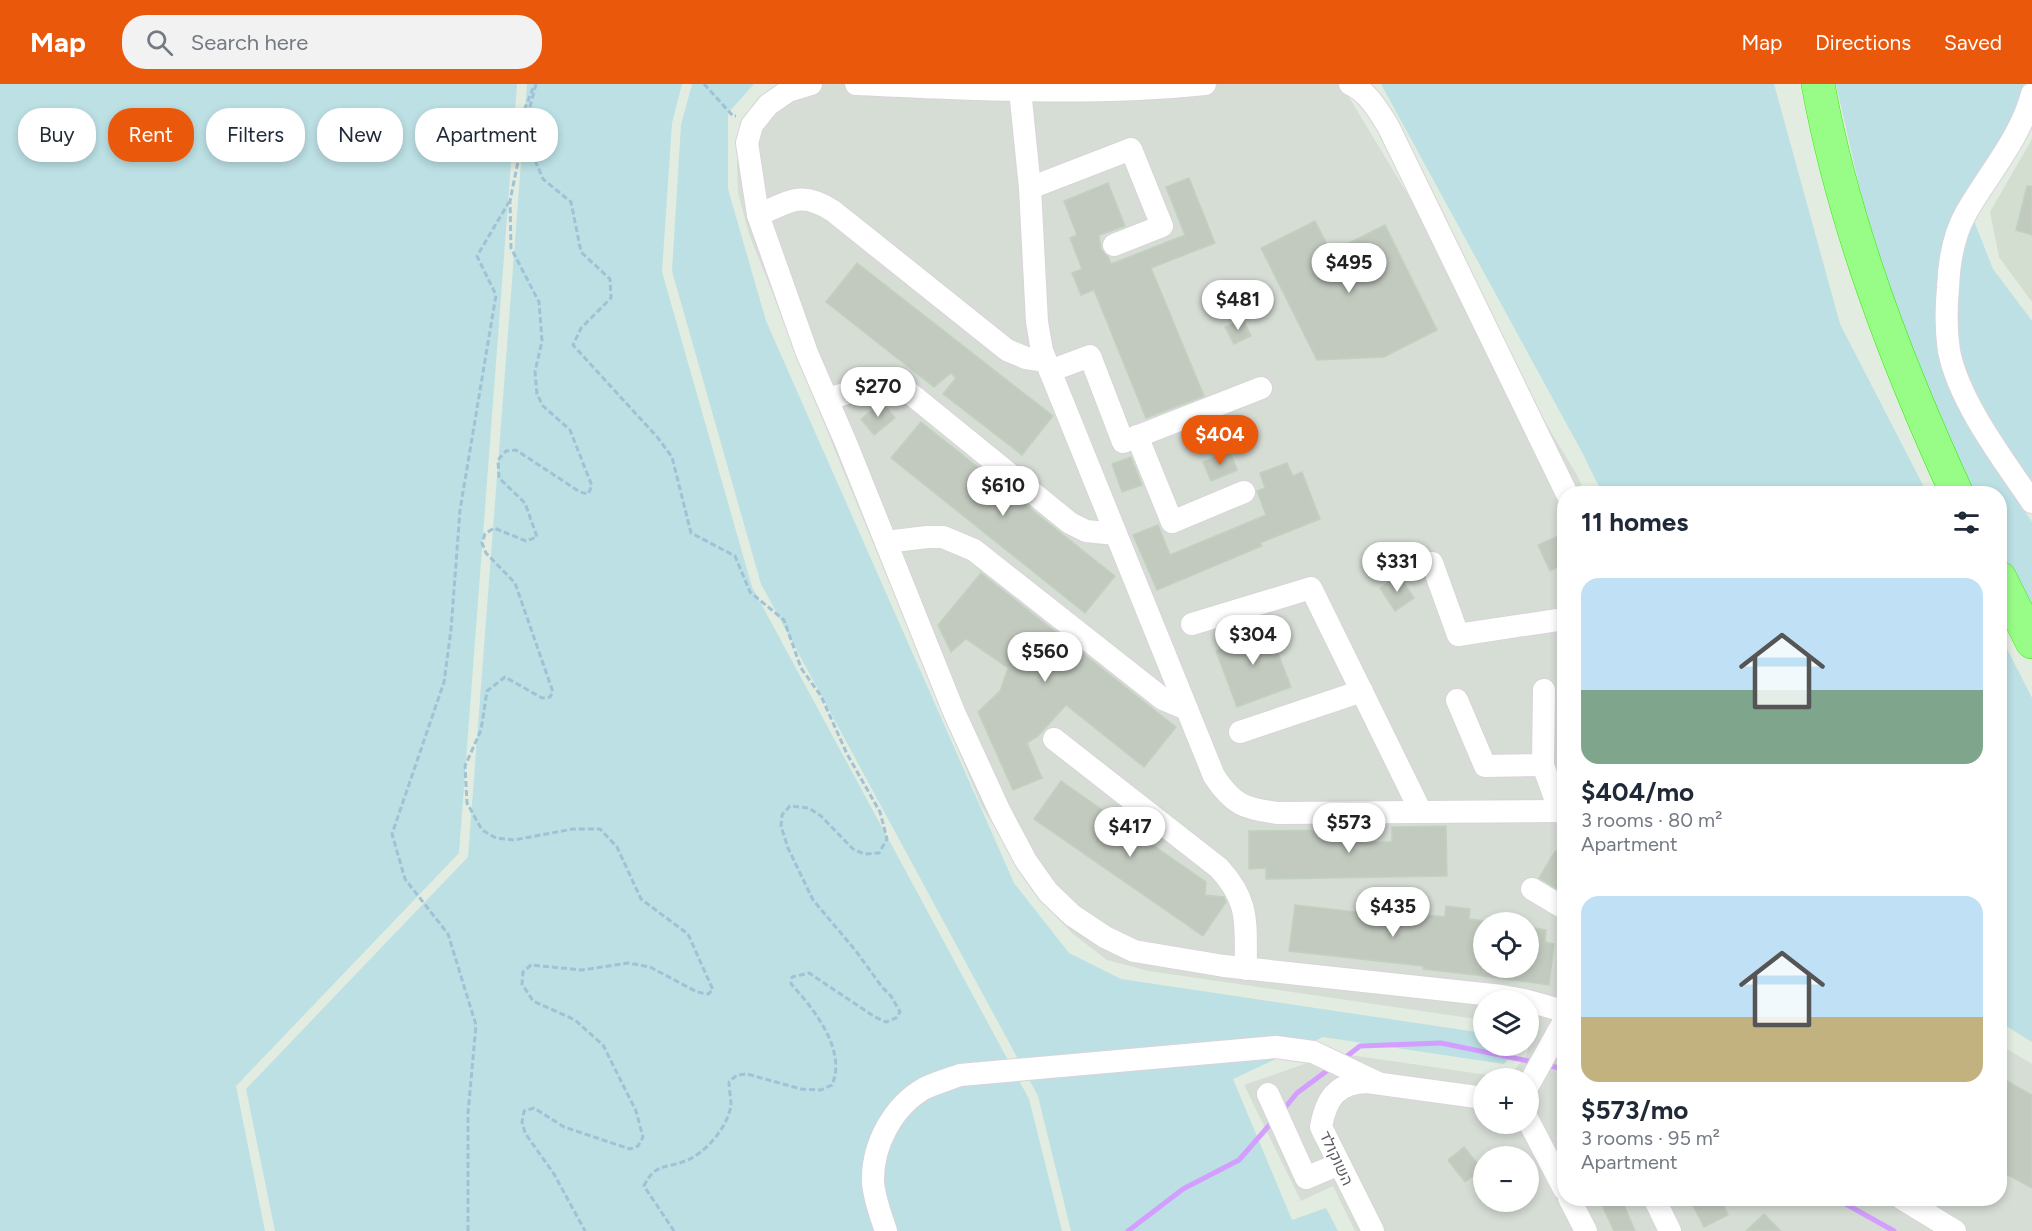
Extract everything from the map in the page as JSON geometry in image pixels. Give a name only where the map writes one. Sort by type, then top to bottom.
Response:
[{"type":"highway","points":[[1818,84],[1840,181],[1879,304],[1912,391],[1954,486]]},
{"type":"highway","points":[[2007,592],[2032,642]]},
{"type":"street","points":[[811,84],[788,91],[768,105],[752,125],[747,143],[758,215],[807,353],[954,712],[995,802],[1026,861],[1048,892],[1072,915],[1105,937],[1134,951],[1246,969],[1473,993]]},
{"type":"street","points":[[856,84],[1020,90],[1121,90],[1205,84]]},
{"type":"street","points":[[1350,84],[1356,86],[1372,102],[1388,126],[1563,486]]},
{"type":"street","points":[[1020,90],[1030,188],[1037,322],[1042,351],[1214,776],[1225,793],[1254,810],[1278,813],[1557,812]]},
{"type":"street","points":[[2032,94],[2019,127],[2005,153],[1964,215],[1954,241],[1949,265],[1946,311],[1949,351],[1960,383],[1989,438],[2032,502]]},
{"type":"street","points":[[1030,188],[1131,149],[1162,226],[1114,245]]},
{"type":"street","points":[[758,215],[801,198],[817,201],[833,210],[1007,350],[1048,366],[1090,356],[1123,442],[1261,388]]},
{"type":"street","points":[[827,399],[868,387],[889,386],[906,390],[1070,523],[1086,531],[1116,534]]},
{"type":"street","points":[[1137,436],[1172,522],[1244,492]]},
{"type":"street","points":[[886,542],[943,537],[974,550],[1163,699],[1187,709]]},
{"type":"street","points":[[1431,563],[1458,635],[1557,620]]},
{"type":"street","points":[[1192,624],[1311,588],[1421,812]]},
{"type":"street","points":[[1544,690],[1543,765],[1557,800]]},
{"type":"street","points":[[1240,732],[1362,691]]},
{"type":"street","points":[[1457,699],[1485,766],[1543,765]]},
{"type":"street","points":[[1054,739],[1219,868],[1234,885],[1244,905],[1246,969]]},
{"type":"street","points":[[1532,889],[1557,904]]},
{"type":"street","points":[[1539,1005],[1557,1009]]},
{"type":"street","points":[[1538,1068],[1557,1034]]},
{"type":"street","points":[[886,1231],[873,1182],[875,1161],[884,1133],[898,1110],[924,1089],[960,1075],[1276,1047],[1313,1052],[1378,1083]]},
{"type":"street","name":"השוקולד","points":[[1373,1231],[1321,1127],[1327,1105],[1340,1088],[1354,1082],[1378,1083],[1473,1096]]},
{"type":"street","points":[[1268,1094],[1306,1178],[1339,1164]]},
{"type":"street","points":[[1535,1134],[1557,1176]]},
{"type":"street","points":[[1573,1206],[1586,1231]]},
{"type":"street","points":[[1658,1206],[1670,1231]]},
{"type":"street","points":[[1913,1206],[1955,1231]]},
{"type":"path","points":[[530,108],[536,84]]},
{"type":"path","points":[[704,84],[733,116],[743,117]]},
{"type":"path","points":[[518,162],[510,201],[511,248],[539,302],[542,341],[535,372],[537,394],[543,406],[570,430],[592,486],[588,494],[580,492],[516,450],[506,451],[498,460],[499,478],[525,503],[537,537],[526,541],[494,528],[485,534],[482,543],[486,553],[515,583],[553,692],[550,697],[542,698],[505,677],[487,691],[481,730],[465,766],[467,803],[482,830],[496,838],[514,840],[573,829],[600,829],[617,847],[641,899],[688,934],[713,990],[708,994],[697,992],[650,968],[628,963],[582,970],[531,965],[523,972],[522,984],[533,1001],[575,1020],[603,1045],[636,1110],[643,1137],[638,1146],[630,1149],[564,1127],[534,1108],[524,1111],[522,1122],[525,1133],[554,1174],[585,1231]]},
{"type":"path","points":[[536,162],[543,179],[571,202],[581,252],[610,279],[611,298],[581,328],[573,345],[658,438],[672,457],[691,533],[735,556],[750,592],[784,620],[801,668],[821,696],[847,754],[880,812],[887,839],[879,853],[864,854],[853,849],[821,816],[809,808],[790,806],[782,815],[781,826],[788,848],[813,900],[891,996],[900,1012],[896,1018],[886,1022],[809,973],[792,977],[791,984],[821,1020],[830,1043],[837,1069],[832,1085],[821,1090],[801,1089],[747,1074],[737,1075],[729,1082],[731,1106],[720,1134],[687,1161],[657,1168],[644,1186],[674,1231]]},
{"type":"path","points":[[468,1231],[468,1113],[476,1024],[448,934],[405,879],[392,834],[444,682],[451,630],[460,510],[496,295],[477,256],[510,201]]},
{"type":"shaded area","points":[[0,84],[517,84],[515,108],[415,108],[415,162],[511,162],[459,853],[236,1086],[265,1231],[0,1231]]},
{"type":"shaded area","points":[[527,84],[682,84],[672,123],[662,272],[752,587],[1029,1099],[1062,1231],[275,1231],[246,1089],[468,857],[521,162],[558,162],[558,108],[525,108]]},
{"type":"shaded area","points":[[692,84],[754,84],[728,113],[728,189],[766,321],[1014,883],[1069,953],[1121,979],[1473,1032],[1473,1056],[1510,1056],[1504,1064],[1323,1037],[1233,1079],[1292,1220],[1326,1208],[1338,1231],[1071,1231],[1038,1096],[761,584],[672,271],[681,125]]},
{"type":"shaded area","points":[[780,84],[1341,84],[1582,486],[1557,486],[1557,1206],[2007,1206],[2007,1049],[2032,1064],[2032,1231],[1355,1231],[1333,1186],[1301,1201],[1244,1085],[1336,1053],[1473,1073],[1473,1134],[1539,1134],[1539,1068],[1516,1068],[1526,1056],[1539,1056],[1539,990],[1473,990],[1473,1019],[1149,971],[1107,960],[1072,933],[1037,897],[981,805],[836,453],[749,234],[738,193],[737,163],[741,137],[751,109],[768,90]]},
{"type":"shaded area","points":[[1381,84],[1774,84],[1840,324],[1923,486],[1599,486]]},
{"type":"shaded area","points":[[1836,84],[2024,84],[2010,122],[1955,211],[1944,238],[1938,263],[1935,311],[1939,353],[1980,444],[2032,522],[2032,619],[2007,569],[2007,486],[1965,486],[1890,299],[1864,207]]},
{"type":"shaded area","points":[[2032,139],[2032,302],[1999,257],[1990,212]]},
{"type":"shaded area","points":[[1974,221],[1993,269],[2032,321],[2032,482],[1997,430],[1968,374],[1962,356],[1958,337],[1957,297],[1963,257]]},
{"type":"shaded area","points":[[2007,649],[2032,698],[2032,1042],[2007,1026]]},
{"type":"building","points":[[1189,178],[1215,243],[1151,268],[1204,396],[1146,418],[1094,290],[1081,295],[1072,273],[1082,269],[1070,238],[1077,235],[1064,201],[1108,183],[1125,226],[1099,235],[1101,249],[1111,264],[1185,235],[1166,187]]},
{"type":"building","points":[[2027,186],[2032,186],[2032,235],[2016,230]]},
{"type":"building","points":[[1315,221],[1331,252],[1385,225],[1437,330],[1384,357],[1317,360],[1261,248]]},
{"type":"building","points":[[857,263],[1053,416],[1022,455],[943,394],[956,378],[951,373],[934,387],[826,302]]},
{"type":"building","points":[[1243,319],[1251,336],[1234,344],[1225,327]]},
{"type":"building","points":[[882,402],[895,418],[874,435],[861,419]]},
{"type":"building","points":[[921,422],[1115,576],[1085,613],[891,458]]},
{"type":"building","points":[[1230,451],[1237,470],[1211,481],[1203,462]]},
{"type":"building","points":[[1131,457],[1142,485],[1122,492],[1112,464]]},
{"type":"building","points":[[1287,463],[1293,476],[1302,472],[1320,519],[1260,543],[1262,546],[1157,590],[1133,535],[1158,525],[1170,555],[1266,515],[1257,491],[1265,488],[1260,473]]},
{"type":"building","points":[[1557,536],[1557,568],[1550,571],[1538,545]]},
{"type":"building","points":[[981,573],[1176,727],[1144,767],[1066,705],[1038,736],[1027,743],[1042,778],[1013,790],[978,712],[1000,691],[1008,668],[966,639],[951,652],[938,625]]},
{"type":"building","points":[[1399,575],[1414,598],[1395,611],[1380,588]]},
{"type":"building","points":[[1266,622],[1291,687],[1237,707],[1216,651],[1240,641],[1237,633]]},
{"type":"building","points":[[1061,781],[1206,882],[1205,895],[1224,897],[1226,902],[1203,936],[1034,819]]},
{"type":"building","points":[[1446,826],[1447,876],[1266,879],[1266,868],[1249,869],[1249,831],[1356,830],[1356,842],[1392,842],[1392,827]]},
{"type":"building","points":[[1555,851],[1557,852],[1557,889],[1539,878]]},
{"type":"building","points":[[1295,905],[1417,919],[1418,914],[1445,917],[1446,906],[1470,909],[1469,919],[1473,920],[1473,975],[1423,969],[1423,966],[1289,951]]},
{"type":"building","points":[[1539,929],[1546,930],[1545,942],[1554,944],[1549,985],[1498,978],[1539,978]]},
{"type":"building","points":[[2007,1081],[2032,1095],[2032,1188],[2007,1175]]},
{"type":"building","points":[[1464,1147],[1473,1158],[1473,1176],[1465,1182],[1448,1160]]},
{"type":"building","points":[[1602,1206],[1624,1206],[1635,1231],[1614,1231]]},
{"type":"building","points":[[1693,1206],[1724,1206],[1728,1215],[1704,1227]]},
{"type":"building","points":[[1764,1214],[1781,1231],[1746,1231]]},
{"type":"waterway","points":[[1342,1060],[1360,1046],[1441,1043],[1533,1062]]},
{"type":"waterway","points":[[1546,1065],[1557,1067]]},
{"type":"waterway","points":[[1283,1110],[1297,1093],[1332,1067]]},
{"type":"waterway","points":[[1128,1231],[1183,1189],[1239,1160],[1273,1121]]},
{"type":"waterway","points":[[1849,1206],[1894,1231]]}]
